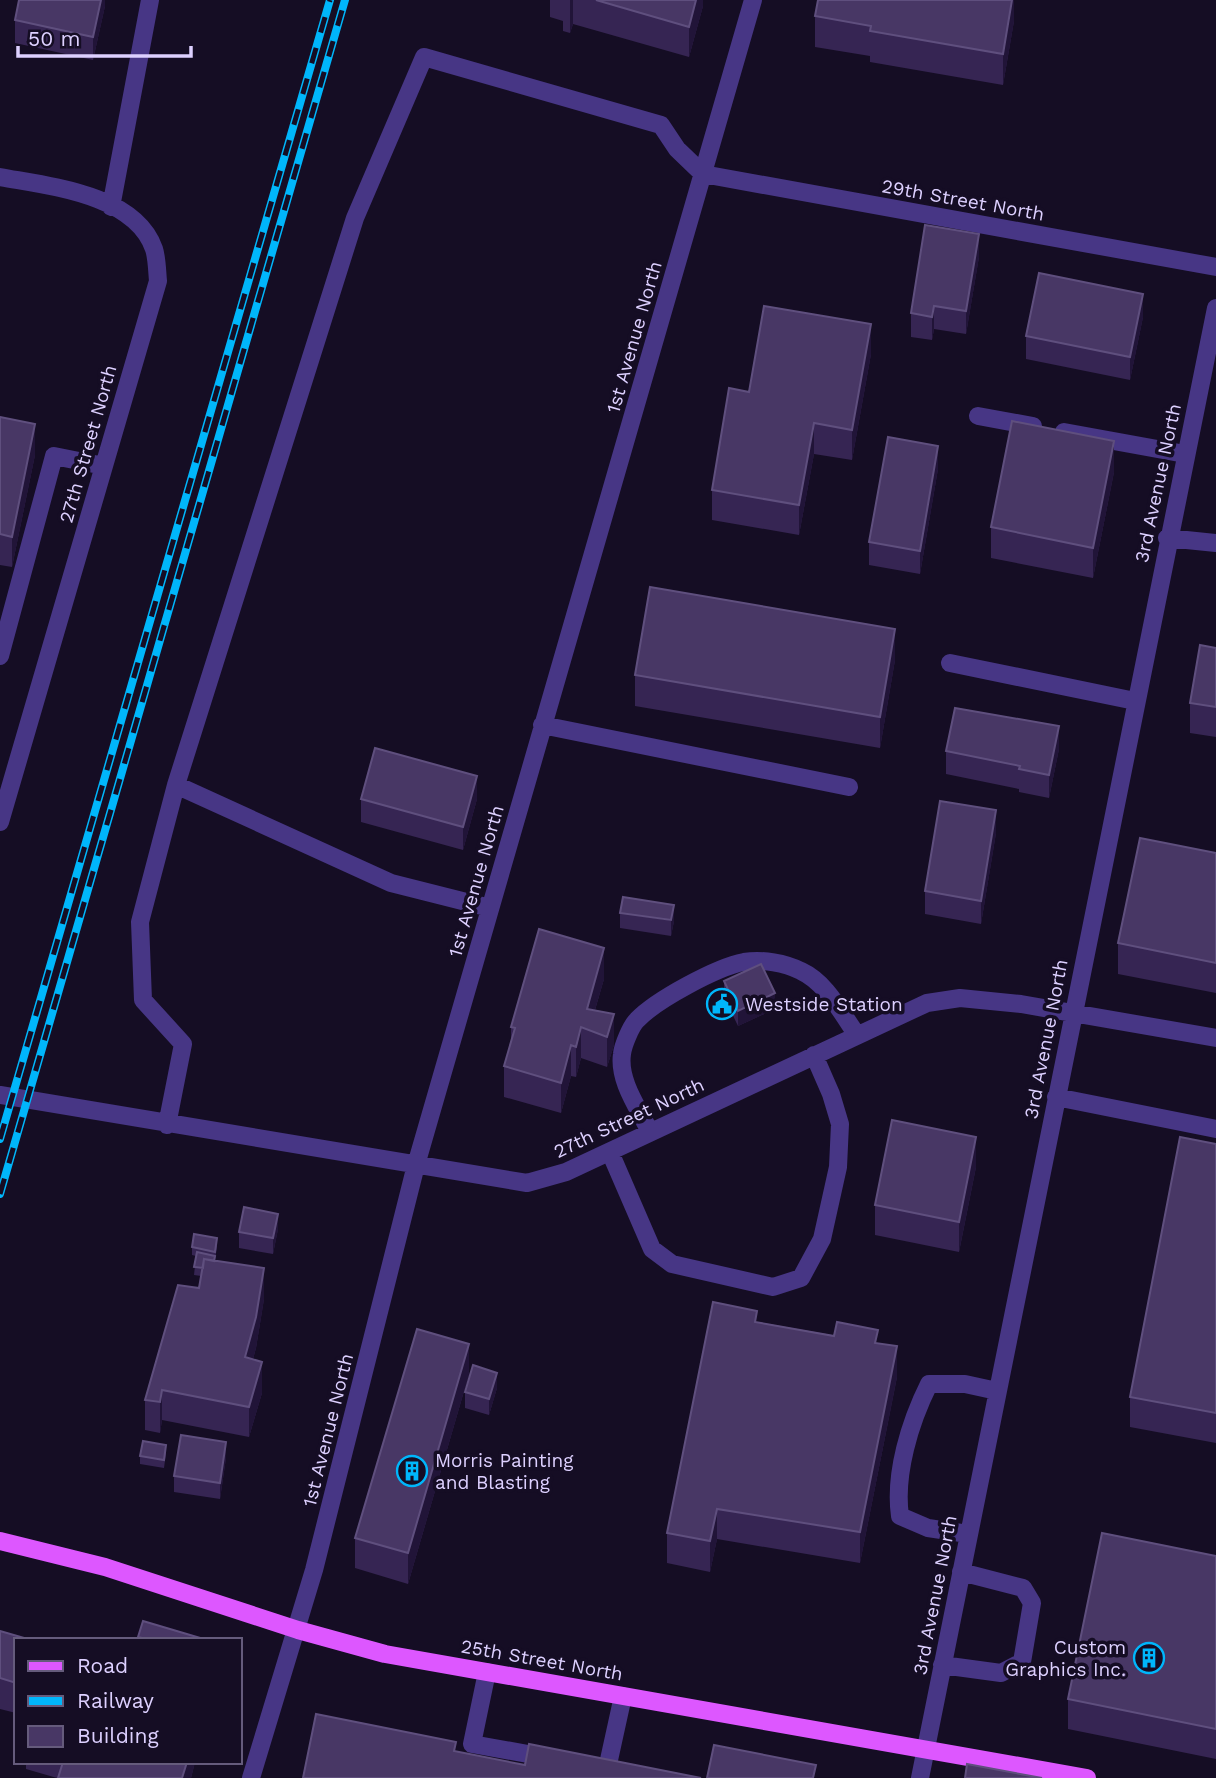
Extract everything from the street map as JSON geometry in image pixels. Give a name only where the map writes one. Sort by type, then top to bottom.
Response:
[{"type":"main road","name":"25th Street North","points":[[0,1541],[105,1567],[298,1630],[385,1654],[1087,1778]]},
{"type":"street","points":[[111,207],[150,0]]},
{"type":"street","name":"1st Avenue North","points":[[251,1778],[298,1630],[416,1165],[753,0]]},
{"type":"street","points":[[167,1125],[183,1044],[143,1000],[140,922],[176,785],[355,218],[424,57],[661,125],[677,149],[703,174]]},
{"type":"street","name":"29th Street North","points":[[703,174],[1216,267]]},
{"type":"street","name":"27th Street North","points":[[0,177],[85,193],[134,218],[154,248],[158,281],[104,466],[7,775],[0,822]]},
{"type":"street","name":"3rd Avenue North","points":[[920,1778],[1167,538],[1216,308]]},
{"type":"street","points":[[978,416],[1185,454]]},
{"type":"street","points":[[0,656],[54,456],[104,466]]},
{"type":"street","points":[[1167,538],[1216,543]]},
{"type":"street","points":[[950,663],[1135,702]]},
{"type":"street","points":[[542,725],[849,787]]},
{"type":"street","points":[[176,785],[391,883],[489,908]]},
{"type":"street","points":[[650,1132],[625,1083],[621,1053],[635,1022],[663,999],[697,982],[744,962],[780,963],[804,972],[824,988],[857,1035]]},
{"type":"street","name":"27th Street North","points":[[0,1095],[527,1183],[566,1172],[927,1003],[960,998],[1072,1013],[1216,1038]]},
{"type":"street","points":[[610,1152],[652,1250],[672,1264],[773,1287],[801,1278],[822,1238],[838,1167],[840,1124],[831,1094],[814,1055]]},
{"type":"street","points":[[1056,1097],[1216,1129]]},
{"type":"street","points":[[968,1534],[928,1528],[900,1516],[897,1495],[915,1412],[929,1384],[965,1384],[997,1391]]},
{"type":"street","points":[[942,1665],[1002,1673],[1022,1662],[1032,1603],[1023,1588],[961,1572]]},
{"type":"street","points":[[487,1672],[472,1744],[607,1769],[623,1696]]},
{"type":"building","points":[[19,0],[101,0],[93,37],[15,20]]},
{"type":"building","points":[[596,0],[696,0],[689,27]]},
{"type":"building","points":[[818,0],[1012,0],[1003,54],[870,31],[871,26],[815,16]]},
{"type":"building","points":[[925,225],[979,234],[966,311],[934,306],[932,317],[911,313]]},
{"type":"building","points":[[1039,273],[1143,294],[1130,357],[1026,336]]},
{"type":"building","points":[[764,306],[871,324],[852,430],[814,423],[799,505],[712,490],[729,388],[749,392]]},
{"type":"building","points":[[0,417],[35,424],[12,537],[0,534]]},
{"type":"building","points":[[1012,421],[1114,441],[1093,548],[991,527]]},
{"type":"building","points":[[888,437],[938,446],[920,551],[869,542]]},
{"type":"building","points":[[650,587],[895,629],[880,717],[635,675]]},
{"type":"building","points":[[1200,645],[1216,648],[1216,707],[1190,703]]},
{"type":"building","points":[[955,708],[1059,726],[1049,775],[1019,769],[1020,766],[946,751]]},
{"type":"building","points":[[375,748],[477,776],[463,827],[361,799]]},
{"type":"building","points":[[940,801],[996,810],[981,901],[925,891]]},
{"type":"building","points":[[1140,838],[1216,853],[1216,963],[1118,943]]},
{"type":"building","points":[[623,897],[674,905],[671,920],[620,913]]},
{"type":"building","points":[[539,929],[604,948],[587,1009],[614,1014],[607,1037],[581,1027],[576,1047],[571,1045],[561,1083],[504,1066],[515,1028],[511,1027]]},
{"type":"building","points":[[761,964],[775,993],[738,1011],[724,981]]},
{"type":"building","points":[[892,1120],[976,1137],[959,1222],[875,1205]]},
{"type":"building","points":[[1180,1137],[1216,1144],[1216,1413],[1130,1397]]},
{"type":"building","points":[[244,1207],[278,1214],[273,1238],[239,1232]]},
{"type":"building","points":[[194,1234],[217,1238],[215,1252],[192,1247]]},
{"type":"building","points":[[197,1252],[215,1256],[214,1261],[204,1259],[203,1268],[194,1267]]},
{"type":"building","points":[[204,1259],[264,1268],[256,1317],[245,1357],[262,1362],[249,1407],[162,1390],[160,1402],[145,1400],[178,1285],[199,1288]]},
{"type":"building","points":[[713,1302],[757,1311],[755,1322],[834,1336],[837,1322],[878,1330],[875,1343],[897,1346],[860,1532],[717,1509],[710,1541],[667,1533]]},
{"type":"building","name":"Morris Painting and Blasting","points":[[417,1329],[469,1344],[408,1553],[355,1538]]},
{"type":"building","points":[[473,1365],[497,1373],[489,1399],[465,1392]]},
{"type":"building","points":[[181,1435],[226,1442],[220,1483],[174,1476]]},
{"type":"building","points":[[143,1441],[166,1445],[164,1460],[140,1456]]},
{"type":"building","name":"Custom Graphics Inc.","points":[[1102,1533],[1216,1556],[1216,1729],[1068,1699]]},
{"type":"building","points":[[143,1621],[200,1638],[142,1638],[138,1637]]},
{"type":"building","points":[[0,1631],[24,1638],[14,1638],[14,1682],[0,1678]]},
{"type":"building","points":[[316,1714],[456,1742],[454,1751],[525,1765],[529,1744],[701,1778],[303,1778]]},
{"type":"building","points":[[714,1745],[816,1765],[813,1778],[707,1778]]},
{"type":"building","points":[[62,1764],[186,1764],[182,1778],[58,1778]]},
{"type":"building","points":[[967,1764],[1042,1778],[965,1778]]},
{"type":"railway","points":[[0,1139],[330,0]]},
{"type":"railway","points":[[0,1194],[345,0]]},
{"type":"place","name":"Westside Station","points":[[722,1004]]},
{"type":"place","name":"Morris Painting and Blasting","points":[[412,1471]]},
{"type":"place","name":"Custom Graphics Inc.","points":[[1149,1658]]}]
